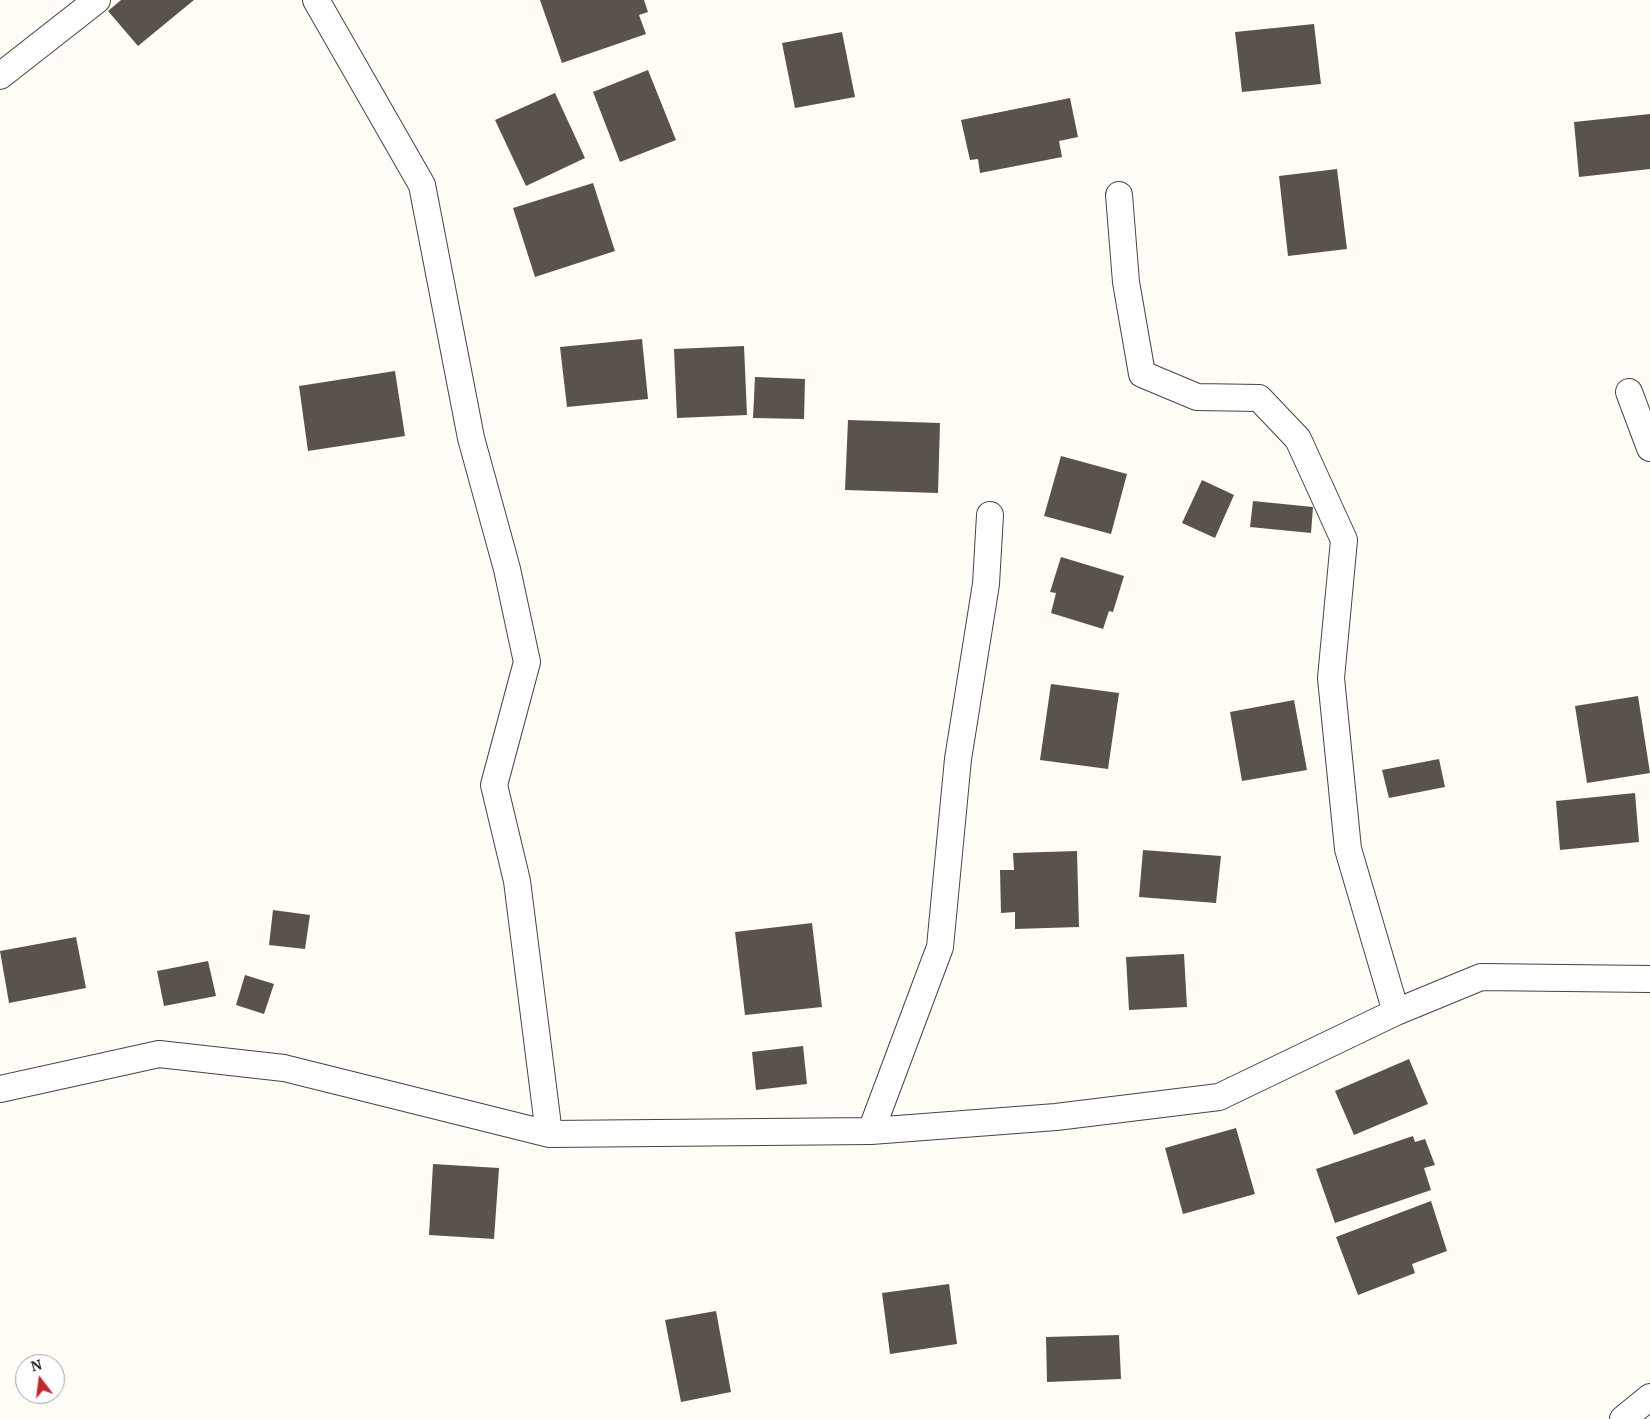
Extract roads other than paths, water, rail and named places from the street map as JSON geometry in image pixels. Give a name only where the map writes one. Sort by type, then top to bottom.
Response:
[{"type":"street","points":[[0,76],[97,0]]},
{"type":"street","points":[[316,0],[422,184],[471,438],[513,597],[527,662],[494,785],[517,881],[550,1134]]},
{"type":"street","points":[[1119,195],[1126,282],[1142,374],[1196,397],[1259,398],[1298,439],[1344,540],[1331,678],[1348,849],[1396,1012]]},
{"type":"street","points":[[1629,392],[1650,448]]},
{"type":"street","points":[[871,1131],[940,947],[958,759],[986,584],[990,515]]},
{"type":"street","points":[[0,1089],[159,1054],[284,1068],[550,1134],[871,1131],[1056,1117],[1219,1097],[1396,1012],[1481,977],[1650,979]]},
{"type":"street","points":[[1623,1419],[1650,1397]]}]
